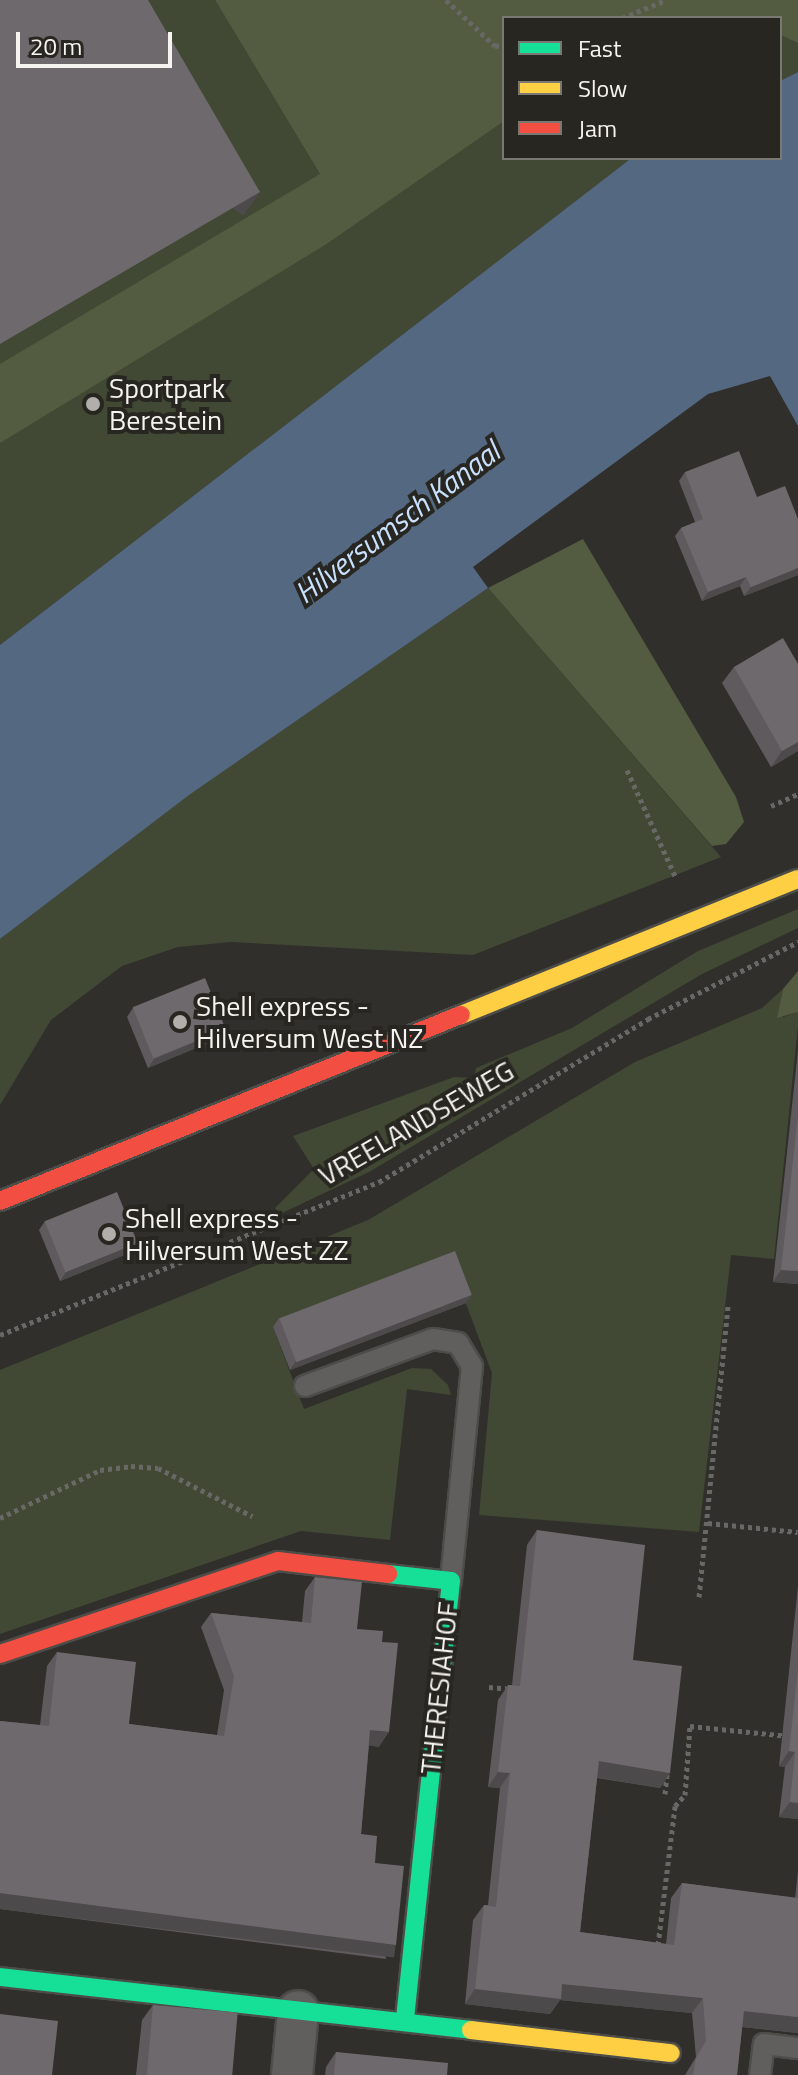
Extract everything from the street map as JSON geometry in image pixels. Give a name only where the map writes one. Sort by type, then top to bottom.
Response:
[{"type":"street","points":[[0,1201],[798,879]]},
{"type":"street","name":"THERESIAHOF","points":[[0,1654],[278,1561],[451,1581],[405,2021]]},
{"type":"street","points":[[0,1977],[671,2053]]},
{"type":"street","points":[[292,2075],[298,2011]]},
{"type":"lane","points":[[305,1386],[433,1339],[458,1343],[472,1366],[451,1581]]},
{"type":"lane","points":[[760,2075],[764,2044],[798,2048]]},
{"type":"path","points":[[446,0],[495,46],[502,45]]},
{"type":"path","points":[[627,16],[666,0]]},
{"type":"path","points":[[627,770],[656,833]]},
{"type":"path","points":[[771,806],[798,794]]},
{"type":"path","name":"VREELANDSEWEG","points":[[0,1335],[379,1182],[648,1019],[798,942]]},
{"type":"path","points":[[699,1597],[728,1306]]},
{"type":"path","points":[[0,1518],[100,1470],[158,1468],[272,1527],[278,1561]]},
{"type":"path","points":[[708,1523],[798,1532]]},
{"type":"path","points":[[440,1682],[519,1690]]},
{"type":"path","points":[[649,1944],[660,1945],[690,1726],[798,1737]]},
{"type":"path","points":[[665,1794],[669,1764]]},
{"type":"green space","name":"Sportpark Berestein","points":[[0,0],[215,0],[320,174],[502,122],[502,160],[629,160],[0,645]]},
{"type":"green space","points":[[215,0],[798,0],[798,43],[782,36],[782,16],[502,16],[502,122],[325,245],[0,443],[0,364],[320,174]]},
{"type":"green space","points":[[782,36],[798,43],[798,72],[782,80]]},
{"type":"green space","points":[[583,539],[736,797],[744,822],[726,844],[712,846],[488,588]]},
{"type":"green space","points":[[488,588],[721,857],[473,955],[231,942],[178,947],[122,966],[51,1020],[0,1105],[0,939],[188,795]]},
{"type":"green space","points":[[798,909],[798,928],[702,974],[369,1172],[280,1214],[275,1208],[314,1169],[293,1136],[454,1077],[474,1078],[476,1068],[572,1028],[698,951]]},
{"type":"green space","points":[[798,971],[798,1012],[777,1018],[783,989]]},
{"type":"green space","points":[[783,989],[779,1010],[783,1017],[798,1012],[798,1026],[774,1259],[731,1255],[699,1532],[479,1515],[492,1373],[451,1264],[273,1327],[304,1409],[412,1368],[431,1369],[448,1385],[451,1395],[407,1389],[390,1540],[301,1531],[0,1634],[0,1370],[368,1220],[635,1062],[762,1008]]},
{"type":"water","name":"Hilversumsch Kanaal","points":[[798,72],[798,426],[770,376],[708,394],[473,567],[488,588],[189,795],[0,939],[0,645],[629,160],[782,160],[782,80]]},
{"type":"building","points":[[0,0],[148,0],[260,192],[0,344]]},
{"type":"building","points":[[739,451],[757,497],[785,486],[798,519],[798,568],[751,587],[746,577],[708,592],[681,528],[703,519],[685,472]]},
{"type":"building","points":[[783,638],[798,664],[798,742],[782,751],[734,667]]},
{"type":"building","points":[[205,978],[226,1029],[153,1058],[133,1007]]},
{"type":"building","points":[[798,1115],[798,1271],[781,1270]]},
{"type":"building","points":[[117,1192],[138,1243],[65,1272],[45,1221]]},
{"type":"building","points":[[455,1251],[472,1295],[296,1362],[279,1318]]},
{"type":"building","points":[[537,1530],[645,1545],[633,1660],[682,1666],[670,1773],[599,1761],[580,1932],[674,1945],[682,1883],[798,1898],[798,2017],[744,2011],[737,2075],[693,2075],[696,2058],[706,2041],[703,1998],[562,1984],[561,1999],[475,1989],[484,1905],[496,1907],[510,1773],[498,1772],[508,1685],[520,1686]]},
{"type":"building","points":[[315,1577],[362,1582],[357,1629],[383,1631],[382,1642],[398,1643],[389,1732],[370,1730],[361,1834],[377,1836],[375,1863],[404,1866],[396,1945],[0,1893],[0,1721],[49,1726],[57,1652],[136,1662],[129,1724],[224,1736],[234,1676],[211,1613],[311,1623]]},
{"type":"building","points":[[798,1669],[798,1803],[790,1802],[795,1752],[789,1751]]},
{"type":"building","points":[[153,2005],[238,2012],[232,2075],[147,2075]]},
{"type":"building","points":[[0,2014],[58,2021],[52,2075],[0,2075]]},
{"type":"building","points":[[336,2052],[448,2063],[447,2075],[334,2075]]},
{"type":"traffic: fast","points":[[388,1574],[451,1581],[405,2021]]},
{"type":"traffic: fast","points":[[0,1977],[471,2030]]},
{"type":"traffic: slow","points":[[461,1015],[798,879]]},
{"type":"traffic: slow","points":[[471,2030],[671,2053]]},
{"type":"traffic: jam","points":[[0,1201],[461,1015]]},
{"type":"traffic: jam","points":[[0,1654],[278,1561],[388,1574]]},
{"type":"place","name":"Sportpark Berestein","points":[[93,404]]},
{"type":"place","name":"Shell express - Hilversum West NZ","points":[[180,1022]]},
{"type":"place","name":"Shell express - Hilversum West ZZ","points":[[109,1234]]}]
